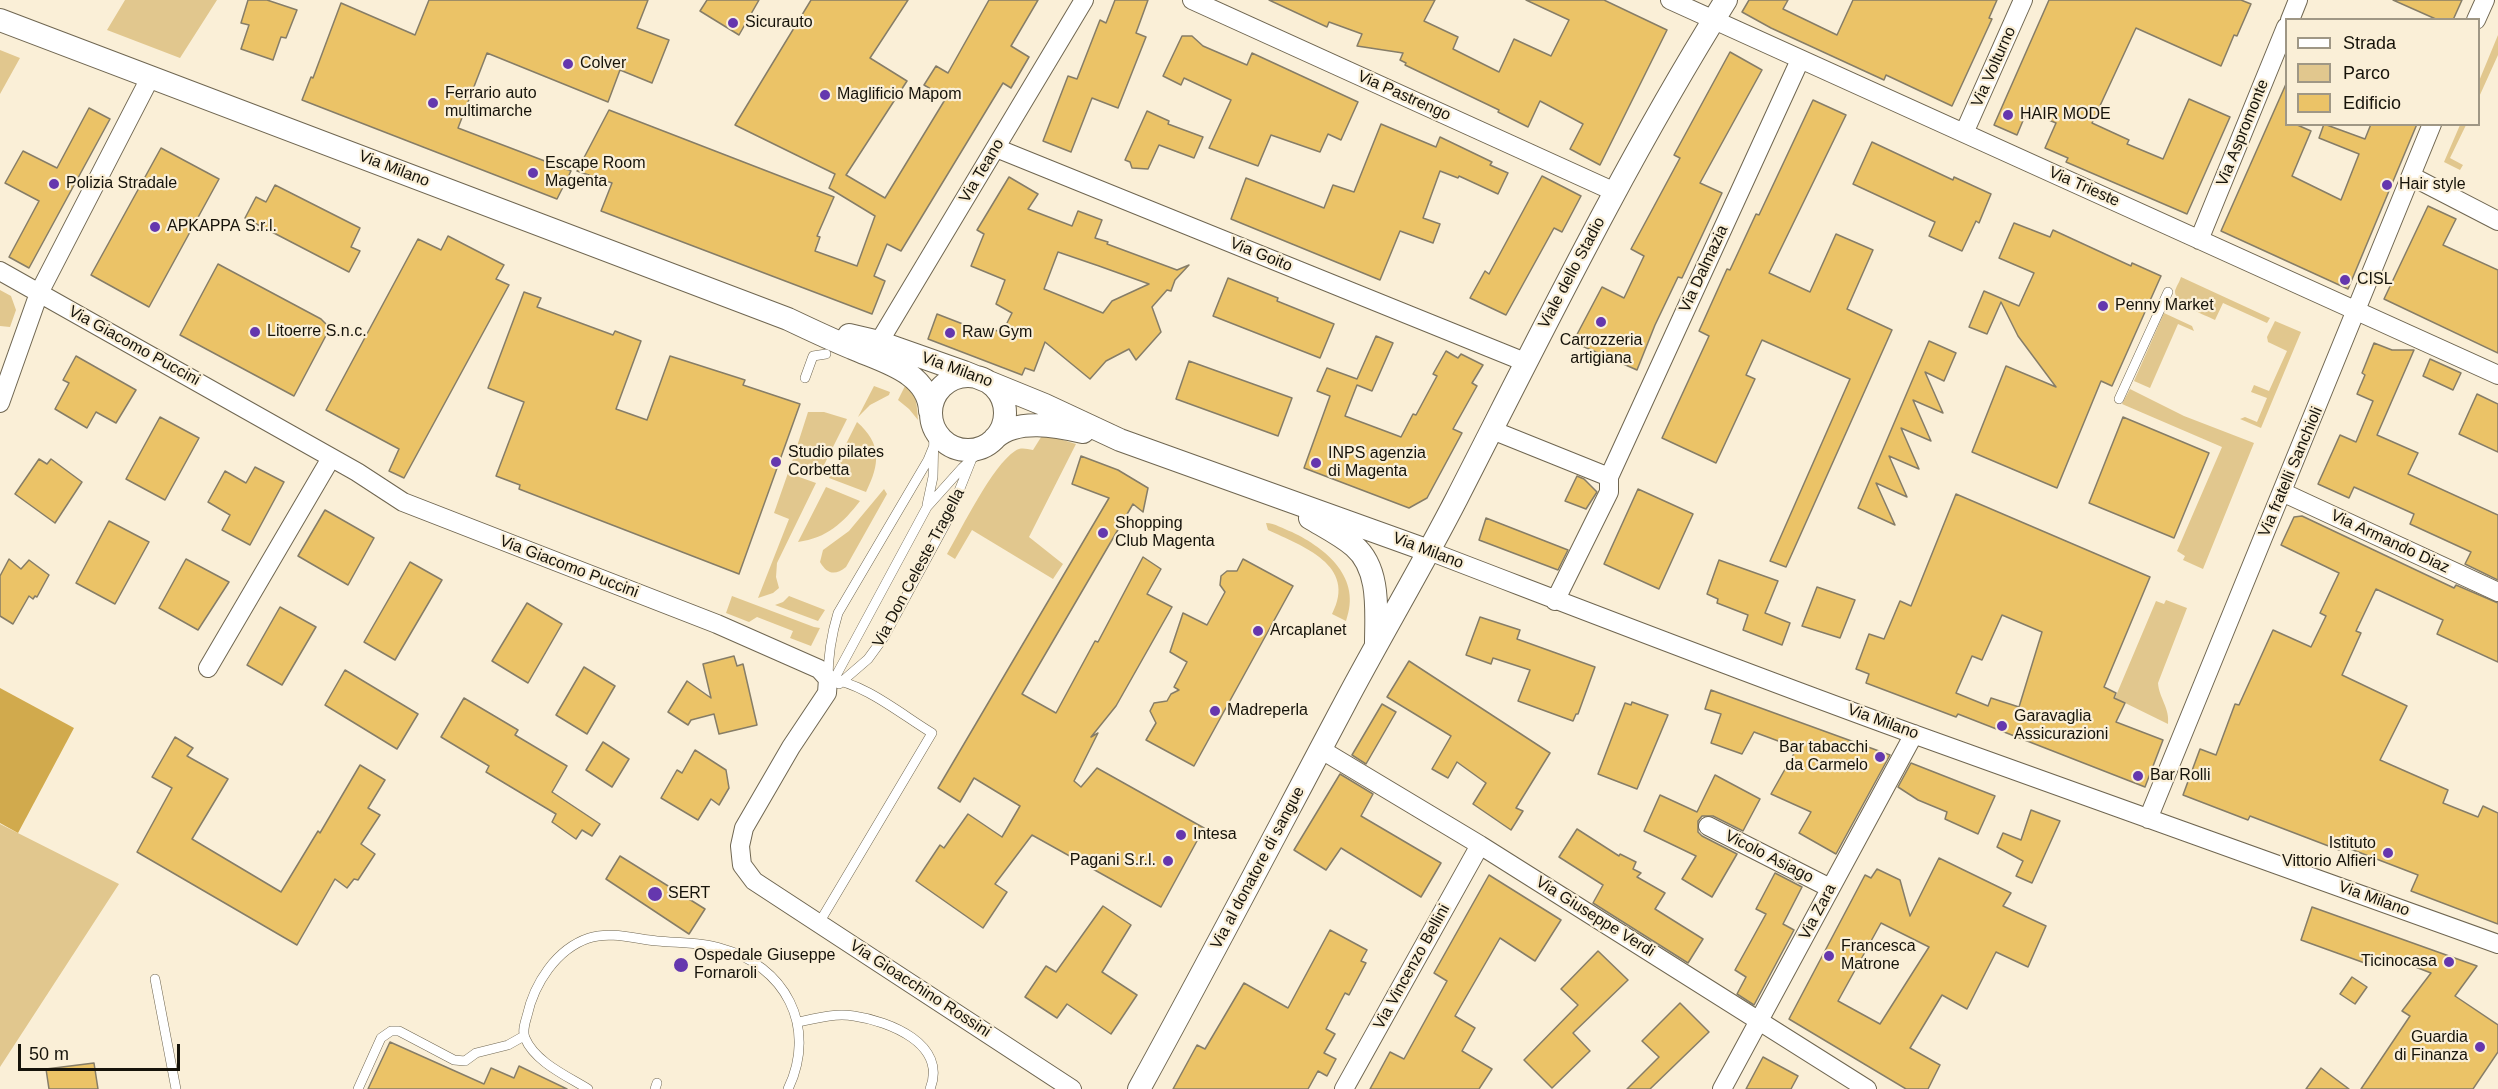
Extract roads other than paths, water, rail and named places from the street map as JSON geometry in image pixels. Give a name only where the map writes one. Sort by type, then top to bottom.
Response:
[{"type":"street","name":"Via Teano","points":[[879,342],[1084,0]]},
{"type":"street","name":"Via Pastrengo","points":[[1192,0],[1615,192]]},
{"type":"street","name":"Via Trieste","points":[[1670,0],[2498,375]]},
{"type":"street","name":"Viale dello Stadio","points":[[1429,551],[1615,192],[1726,0]]},
{"type":"street","name":"Via Volturno","points":[[1965,133],[2024,0]]},
{"type":"street","points":[[2291,18],[2298,0]]},
{"type":"street","points":[[2477,18],[2485,0]]},
{"type":"street","name":"Via Milano","points":[[0,20],[788,319],[901,369],[926,392],[933,428]]},
{"type":"street","name":"Via Aspromonte","points":[[2199,240],[2285,29]]},
{"type":"street","name":"Via Dalmazia","points":[[1555,601],[1609,492],[1609,477],[1800,60]]},
{"type":"street","points":[[0,403],[39,293],[151,76]]},
{"type":"street","name":"Via fratelli Sanchioli","points":[[2148,819],[2431,126]]},
{"type":"street","name":"Via Goito","points":[[996,148],[1525,362]]},
{"type":"street","points":[[2411,176],[2498,221]]},
{"type":"street","name":"Via Giacomo Puccini","points":[[0,271],[331,458],[402,502],[717,624],[813,666],[833,683]]},
{"type":"street","name":"Via Milano","points":[[788,319],[879,342],[1045,405],[1120,440],[1429,551],[1555,601],[1914,734],[2148,819],[2323,879],[2498,944]]},
{"type":"street","points":[[963,376],[980,379],[996,390],[1003,403],[1004,421],[984,447],[971,450],[957,449],[947,444],[933,428],[936,394],[947,382],[963,376]]},
{"type":"street","name":"Via Milano","points":[[984,447],[1002,433],[1016,428],[1043,426],[1120,440]]},
{"type":"street","points":[[1492,430],[1609,477]]},
{"type":"street","points":[[208,668],[331,458]]},
{"type":"street","name":"Via Armando Diaz","points":[[2282,492],[2498,592]]},
{"type":"street","name":"Via Milano","points":[[1270,494],[1354,545],[1362,554],[1372,573]]},
{"type":"street","name":"Via al donatore di sangue","points":[[1139,1089],[1376,645],[1429,551]]},
{"type":"street","name":"Via al donatore di sangue","points":[[1372,573],[1376,645]]},
{"type":"street","name":"Via Don Celeste Tragella","points":[[742,866],[740,846],[748,818],[833,683]]},
{"type":"street","name":"Via Zara","points":[[1722,1089],[1914,734]]},
{"type":"street","name":"Via Giuseppe Verdi","points":[[1320,749],[1480,845],[1867,1089]]},
{"type":"street","name":"Vicolo Asiago","points":[[1708,826],[1830,888]]},
{"type":"street","name":"Via Vincenzo Bellini","points":[[1344,1089],[1480,845]]},
{"type":"street","name":"Via Gioacchino Rossini","points":[[742,866],[754,881],[1072,1089]]},
{"type":"lane","points":[[2119,399],[2168,292]]},
{"type":"lane","points":[[805,378],[813,356],[826,354]]},
{"type":"lane","points":[[927,507],[931,489],[933,428]]},
{"type":"lane","name":"Via Don Celeste Tragella","points":[[833,683],[830,640],[838,613],[928,460],[933,428]]},
{"type":"lane","points":[[927,507],[984,447]]},
{"type":"lane","name":"Via Don Celeste Tragella","points":[[833,683],[868,659],[884,637],[984,447]]},
{"type":"lane","name":"Via Don Celeste Tragella","points":[[833,683],[927,507]]},
{"type":"lane","points":[[819,923],[932,733],[864,690],[833,683]]},
{"type":"lane","points":[[588,1089],[543,1060],[524,1036],[530,1002],[543,976],[558,958],[591,937],[613,936],[719,947],[743,956],[760,966],[778,984],[791,1003],[799,1022],[799,1046],[794,1076],[788,1089]]},
{"type":"lane","points":[[155,979],[176,1089]]},
{"type":"lane","points":[[799,1022],[826,1016],[853,1016],[890,1024],[928,1050],[932,1061],[930,1089]]},
{"type":"lane","points":[[358,1089],[381,1038],[391,1031],[399,1031],[454,1060],[465,1060],[476,1053],[508,1045],[524,1036]]},
{"type":"place","name":"Sicurauto","points":[[733,23]]},
{"type":"place","name":"Colver","points":[[568,64]]},
{"type":"place","name":"Maglificio Mapom","points":[[825,95]]},
{"type":"place","name":"Ferrario auto multimarche","points":[[433,103]]},
{"type":"place","name":"HAIR MODE","points":[[2008,115]]},
{"type":"place","name":"Escape Room Magenta","points":[[533,173]]},
{"type":"place","name":"Polizia Stradale","points":[[54,184]]},
{"type":"place","name":"Hair style","points":[[2387,185]]},
{"type":"place","name":"APKAPPA S.r.l.","points":[[155,227]]},
{"type":"place","name":"CISL","points":[[2345,280]]},
{"type":"place","name":"Penny Market","points":[[2103,306]]},
{"type":"place","name":"Carrozzeria artigiana","points":[[1601,322]]},
{"type":"place","name":"Litoerre S.n.c.","points":[[255,332]]},
{"type":"place","name":"Raw Gym","points":[[950,333]]},
{"type":"place","name":"Studio pilates Corbetta","points":[[776,462]]},
{"type":"place","name":"INPS agenzia di Magenta","points":[[1316,463]]},
{"type":"place","name":"Shopping Club Magenta","points":[[1103,533]]},
{"type":"place","name":"Arcaplanet","points":[[1258,631]]},
{"type":"place","name":"Madreperla","points":[[1215,711]]},
{"type":"place","name":"Garavaglia Assicurazioni","points":[[2002,726]]},
{"type":"place","name":"Bar tabacchi da Carmelo","points":[[1880,757]]},
{"type":"place","name":"Bar Rolli","points":[[2138,776]]},
{"type":"place","name":"Intesa","points":[[1181,835]]},
{"type":"place","name":"Istituto Vittorio Alfieri","points":[[2388,853]]},
{"type":"place","name":"Pagani S.r.l.","points":[[1168,861]]},
{"type":"place","name":"SERT","points":[[655,894]]},
{"type":"place","name":"Francesca Matrone","points":[[1829,956]]},
{"type":"place","name":"Ticinocasa","points":[[2449,962]]},
{"type":"place","name":"Ospedale Giuseppe Fornaroli","points":[[681,965]]},
{"type":"place","name":"Guardia di Finanza","points":[[2480,1047]]}]
